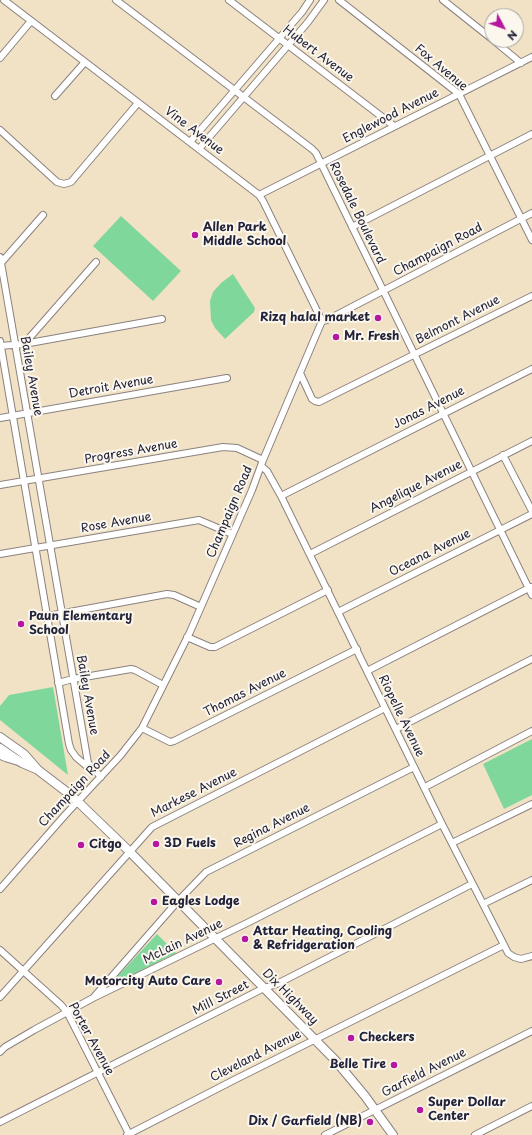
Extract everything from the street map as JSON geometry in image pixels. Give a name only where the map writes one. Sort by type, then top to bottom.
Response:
[{"type":"highway","points":[[0,754],[17,760]]},
{"type":"main road","name":"Dix Highway","points":[[0,737],[24,754],[38,770]]},
{"type":"main road","name":"Dix Highway","points":[[0,748],[17,760],[38,770],[79,801],[349,1076],[376,1110],[392,1135]]},
{"type":"street","name":"Vine Avenue","points":[[4,0],[259,195],[322,321]]},
{"type":"street","name":"Rosedale Boulevard","points":[[116,0],[312,149],[321,164],[500,530],[530,587],[532,595]]},
{"type":"street","name":"Hubert Avenue","points":[[229,0],[394,126]]},
{"type":"street","points":[[190,142],[310,0]]},
{"type":"street","points":[[199,149],[308,22],[324,0]]},
{"type":"street","name":"Fox Avenue","points":[[339,0],[459,94],[532,240]]},
{"type":"street","points":[[443,0],[484,33]]},
{"type":"street","points":[[0,58],[31,21]]},
{"type":"street","points":[[503,48],[521,63]]},
{"type":"street","name":"Englewood Avenue","points":[[259,195],[532,57]]},
{"type":"street","points":[[55,96],[85,62]]},
{"type":"street","points":[[0,130],[58,182],[64,184],[71,182],[138,103]]},
{"type":"street","points":[[352,227],[532,134]]},
{"type":"street","name":"Champaign Road","points":[[0,889],[66,814],[102,777],[142,728],[201,607],[322,321],[327,320],[532,213]]},
{"type":"street","points":[[0,261],[43,215]]},
{"type":"street","name":"Bailey Avenue","points":[[0,261],[72,679],[88,763],[102,777]]},
{"type":"street","points":[[24,344],[96,262]]},
{"type":"street","name":"Belmont Avenue","points":[[300,373],[312,399],[319,402],[532,296]]},
{"type":"street","points":[[0,344],[24,344],[162,319]]},
{"type":"street","name":"Bailey Avenue","points":[[0,344],[25,481],[58,683],[71,750],[82,763],[102,777]]},
{"type":"street","name":"Jonas Avenue","points":[[281,496],[532,369]]},
{"type":"street","name":"Detroit Avenue","points":[[0,418],[227,378]]},
{"type":"street","name":"Angelique Avenue","points":[[310,554],[532,441]]},
{"type":"street","name":"Progress Avenue","points":[[0,485],[223,447],[236,448],[262,463]]},
{"type":"street","points":[[503,455],[532,513]]},
{"type":"street","name":"Riopelle Avenue","points":[[262,463],[281,496],[442,824],[508,953],[514,957],[522,959],[532,957]]},
{"type":"street","name":"Oceana Avenue","points":[[338,612],[532,513]]},
{"type":"street","name":"Rose Avenue","points":[[0,554],[198,520],[203,520],[232,534]]},
{"type":"street","points":[[367,671],[530,587]]},
{"type":"street","points":[[187,637],[210,647],[215,647],[328,590]]},
{"type":"street","points":[[48,616],[168,594],[174,595],[201,607]]},
{"type":"street","name":"Thomas Avenue","points":[[142,728],[170,742],[174,741],[357,649]]},
{"type":"street","points":[[396,730],[532,660]]},
{"type":"street","points":[[58,683],[72,679],[131,669],[163,685]]},
{"type":"street","name":"Markese Avenue","points":[[0,997],[152,826],[385,708]]},
{"type":"street","points":[[425,787],[532,732]]},
{"type":"street","name":"Regina Avenue","points":[[93,998],[206,872],[414,767]]},
{"type":"street","points":[[452,843],[532,804]]},
{"type":"street","name":"McLain Avenue","points":[[0,1052],[5,1047],[93,998],[442,824]]},
{"type":"street","points":[[483,904],[532,880]]},
{"type":"street","name":"Mill Street","points":[[0,1122],[264,988],[277,984],[472,884]]},
{"type":"street","name":"Cleveland Avenue","points":[[128,1134],[314,1039],[504,945]]},
{"type":"street","name":"Porter Avenue","points":[[0,950],[67,1012],[128,1134]]},
{"type":"street","name":"Garfield Avenue","points":[[325,1135],[532,1031]]},
{"type":"street","points":[[475,1135],[532,1106]]},
{"type":"green space","points":[[121,216],[181,271],[153,301],[93,246]]},
{"type":"green space","points":[[233,274],[255,308],[254,312],[225,339],[215,328],[211,320],[210,301],[213,292],[221,283]]},
{"type":"green space","points":[[53,687],[68,775],[0,720],[0,706],[9,695]]},
{"type":"green space","points":[[532,739],[532,795],[504,809],[483,764]]},
{"type":"green space","points":[[157,934],[176,953],[118,982],[116,981],[115,979]]},
{"type":"place","name":"Allen Park Middle School","points":[[195,235]]},
{"type":"place","name":"Rizq halal market","points":[[378,318]]},
{"type":"place","name":"Mr. Fresh","points":[[336,337]]},
{"type":"place","name":"Paun Elementary School","points":[[21,624]]},
{"type":"place","name":"3D Fuels","points":[[156,844]]},
{"type":"place","name":"Citgo","points":[[81,845]]},
{"type":"place","name":"Eagles Lodge","points":[[154,902]]},
{"type":"place","name":"Attar Heating, Cooling & Refridgeration","points":[[245,939]]},
{"type":"place","name":"Motorcity Auto Care","points":[[219,982]]},
{"type":"place","name":"Checkers","points":[[351,1038]]},
{"type":"place","name":"Belle Tire","points":[[394,1065]]},
{"type":"place","name":"Super Dollar Center","points":[[420,1110]]},
{"type":"place","name":"Dix / Garfield (NB)","points":[[370,1122]]}]
